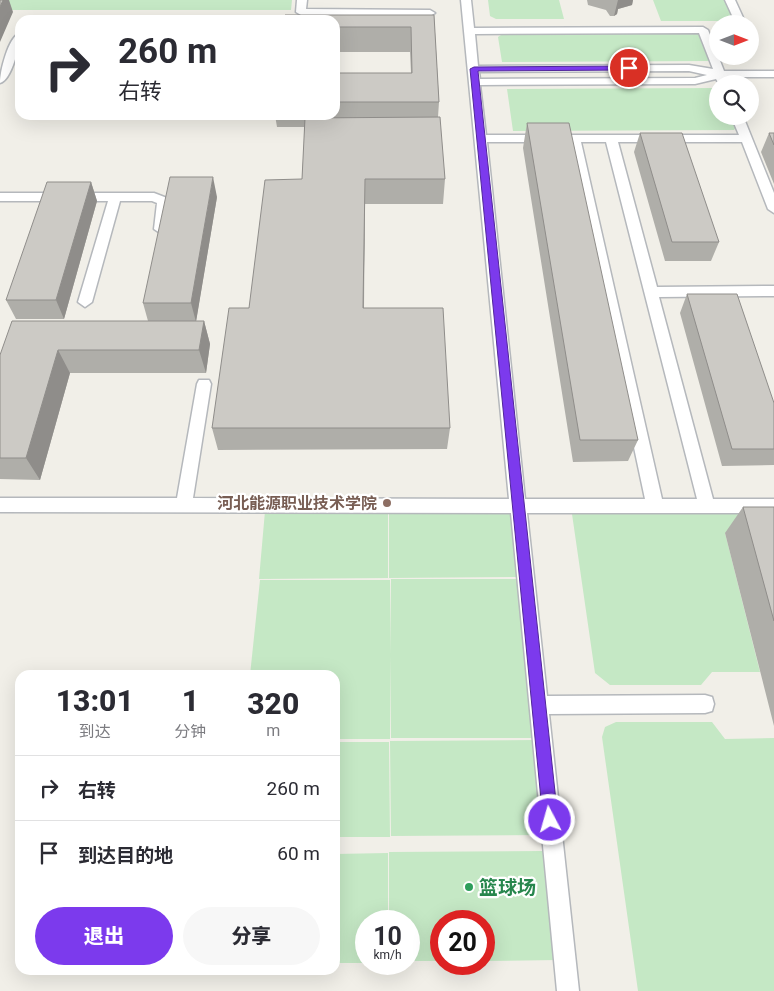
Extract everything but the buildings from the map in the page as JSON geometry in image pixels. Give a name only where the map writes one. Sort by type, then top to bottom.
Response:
[{"type":"lane","points":[[302,0],[301,12],[430,12]]},
{"type":"lane","points":[[466,0],[568,991]]},
{"type":"lane","points":[[730,0],[737,15]]},
{"type":"lane","points":[[703,30],[720,75]]},
{"type":"lane","points":[[469,31],[709,30]]},
{"type":"lane","points":[[0,80],[15,47]]},
{"type":"lane","points":[[759,75],[774,74]]},
{"type":"lane","points":[[475,76],[709,80]]},
{"type":"lane","points":[[741,125],[774,209]]},
{"type":"lane","points":[[481,139],[746,138]]},
{"type":"lane","points":[[574,139],[654,506]]},
{"type":"lane","points":[[611,139],[707,506]]},
{"type":"lane","points":[[86,302],[115,196]]},
{"type":"lane","points":[[0,197],[154,196],[163,201],[164,210],[158,237]]},
{"type":"lane","points":[[651,292],[774,290]]},
{"type":"lane","points":[[184,506],[204,384]]},
{"type":"lane","points":[[0,505],[774,506]]},
{"type":"lane","points":[[538,705],[705,704]]},
{"type":"green space","points":[[0,0],[292,0],[291,10],[0,10]]},
{"type":"green space","points":[[488,0],[559,0],[564,19],[496,19],[490,16]]},
{"type":"green space","points":[[653,0],[725,0],[731,15],[709,15],[709,21],[661,21]]},
{"type":"green space","points":[[504,33],[697,33],[703,36],[709,51],[709,60],[502,62],[498,37]]},
{"type":"green space","points":[[709,88],[709,125],[738,125],[734,130],[513,131],[507,89]]},
{"type":"green space","points":[[389,510],[512,510],[520,577],[389,578]]},
{"type":"green space","points":[[265,511],[388,511],[388,578],[259,579]]},
{"type":"green space","points":[[572,514],[774,514],[725,533],[760,672],[712,672],[701,685],[610,685],[595,673]]},
{"type":"green space","points":[[391,579],[521,579],[536,738],[391,738],[390,655],[390,739],[340,739],[340,670],[251,670],[260,580],[390,580],[391,655]]},
{"type":"green space","points":[[616,722],[712,722],[725,739],[774,738],[774,991],[638,991],[602,737],[605,727]]},
{"type":"green space","name":"篮球场","points":[[536,740],[546,835],[391,836],[390,741]]},
{"type":"green space","points":[[340,742],[389,742],[390,837],[340,837]]},
{"type":"green space","name":"篮球场","points":[[545,851],[557,960],[495,961],[495,910],[430,910],[430,961],[420,961],[420,910],[389,910],[389,852]]},
{"type":"green space","points":[[388,853],[388,910],[355,910],[355,963],[340,963],[340,854]]},
{"type":"place","name":"河北能源职业技术学院","points":[[387,503]]},
{"type":"place","name":"篮球场","points":[[469,887]]},
{"type":"route","points":[[550,820],[474,69],[629,68]]}]
